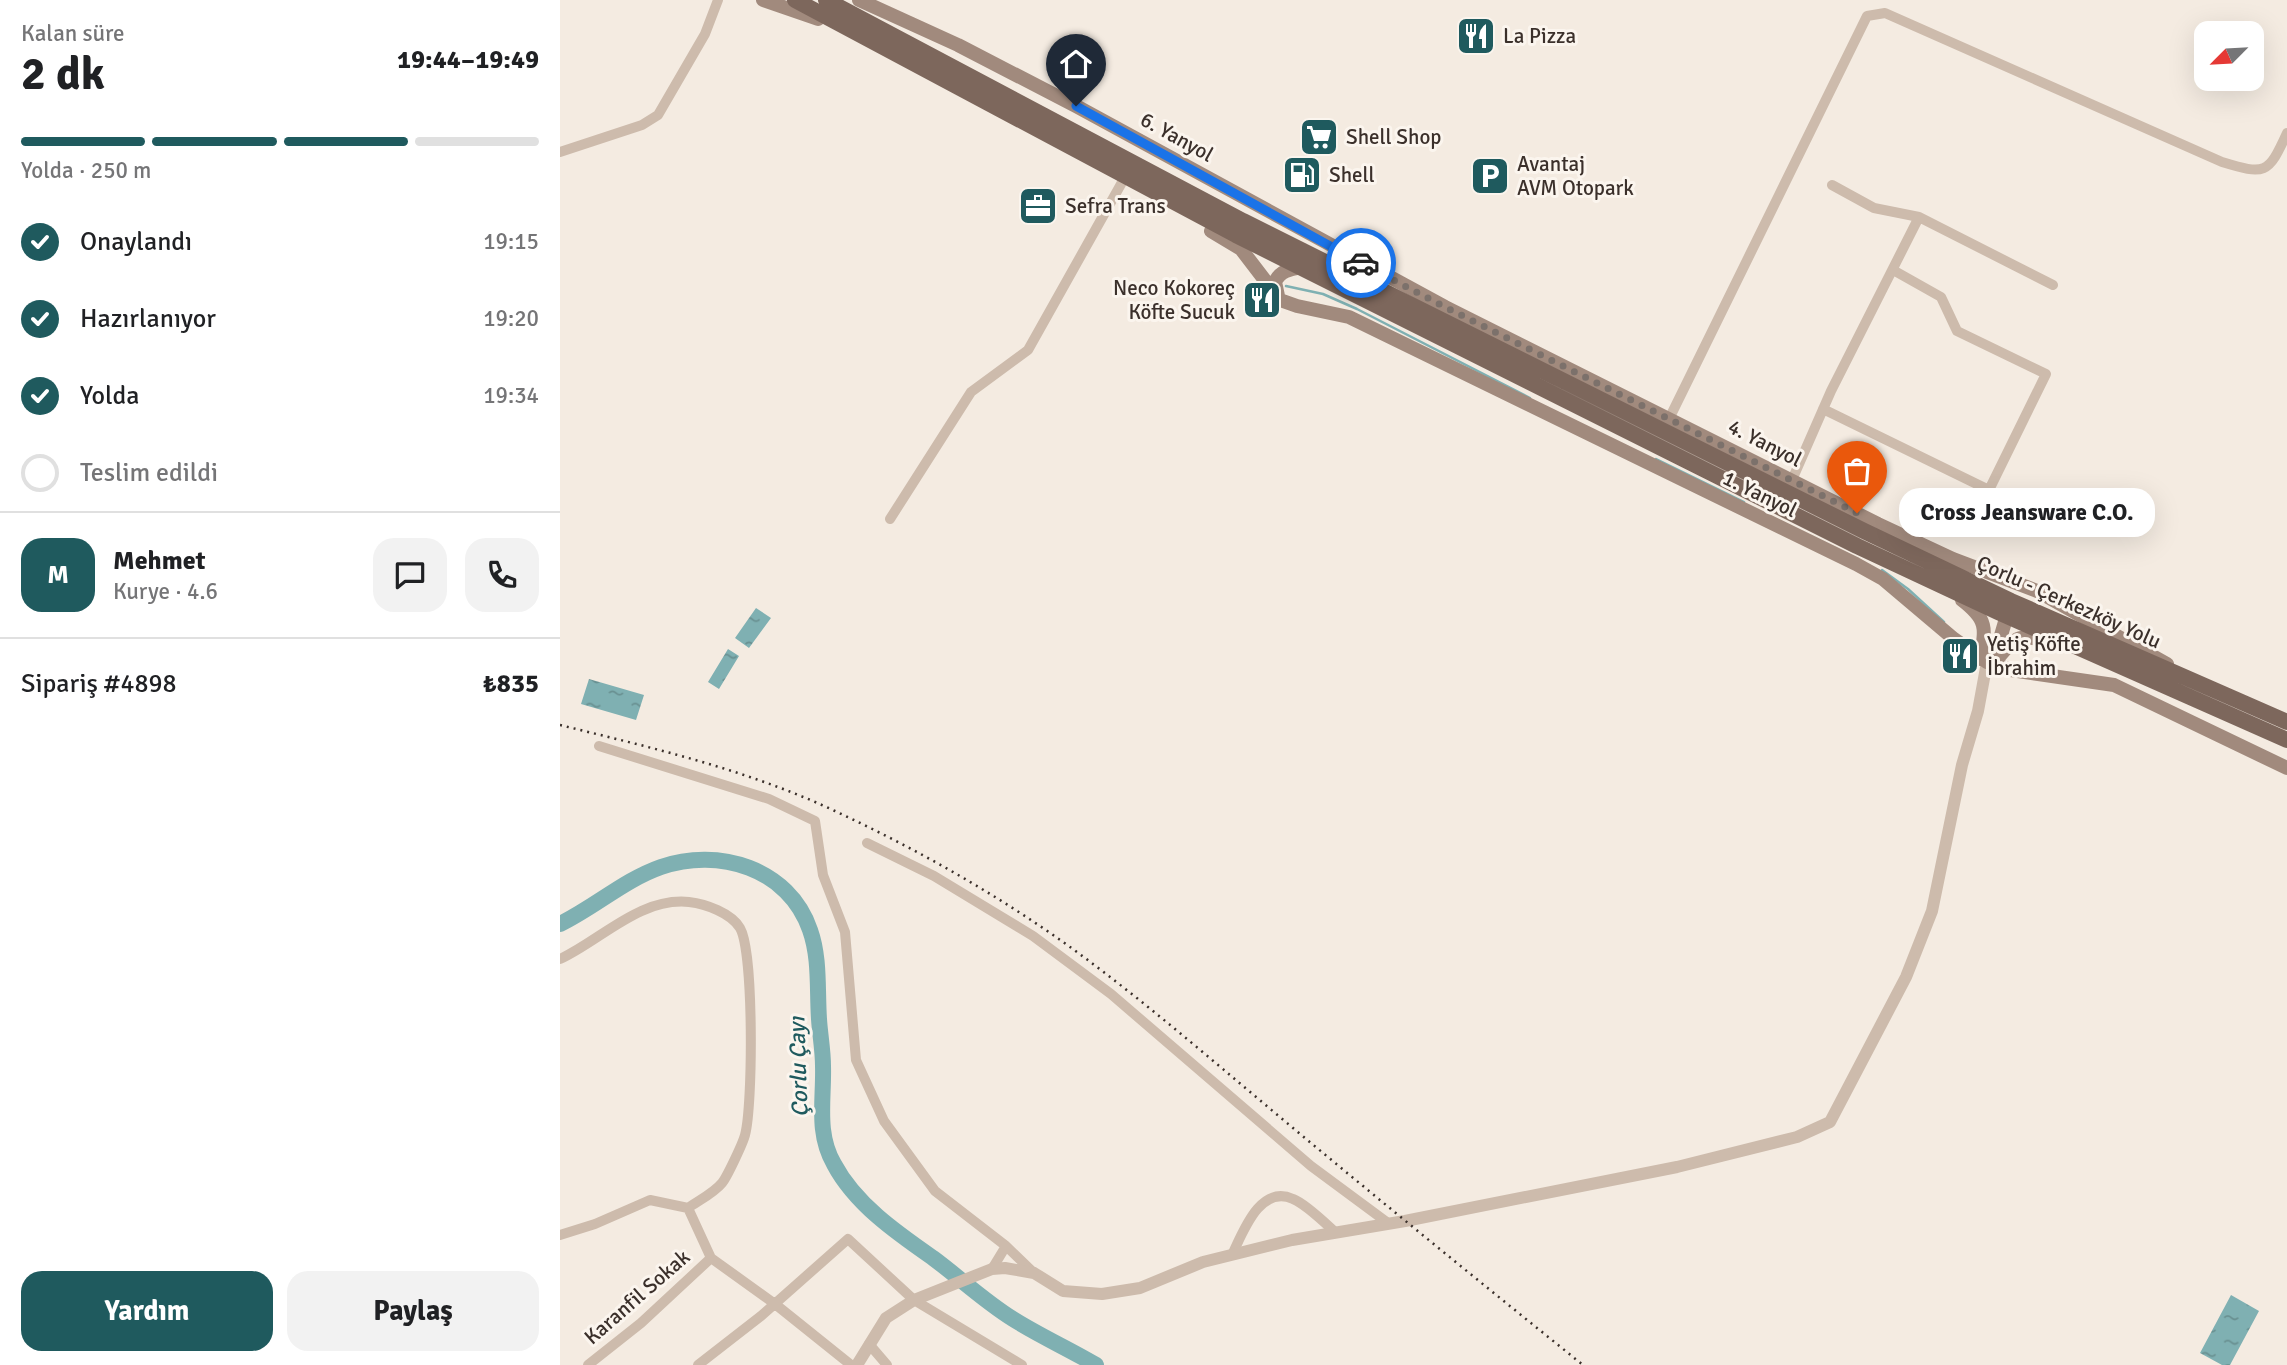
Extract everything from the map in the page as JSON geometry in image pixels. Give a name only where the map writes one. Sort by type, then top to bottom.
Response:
[{"type":"main road","points":[[763,0],[859,33]]},
{"type":"main road","name":"Çorlu - Çerkezköy Yolu","points":[[795,0],[1125,177],[1857,546],[1948,588],[2190,679],[2283,718]]},
{"type":"main road","name":"Çorlu - Çerkezköy Yolu","points":[[826,0],[1243,221],[1864,531],[1987,589],[2005,609],[2085,649],[2287,740]]},
{"type":"main road","name":"6. Yanyol","points":[[859,0],[958,45],[1076,106],[1359,261]]},
{"type":"main road","points":[[1166,198],[1194,221],[1241,249],[1280,300]]},
{"type":"main road","points":[[1359,261],[1426,312]]},
{"type":"main road","name":"4. Yanyol","points":[[1359,261],[1669,419],[1953,559],[2037,591],[2160,659],[2190,679]]},
{"type":"main road","points":[[1280,300],[1275,287],[1277,277],[1287,270],[1301,267]]},
{"type":"main road","name":"1. Yanyol","points":[[1280,300],[1349,317],[1856,564],[1883,579],[1987,662],[2011,670],[2114,685],[2287,768]]},
{"type":"main road","points":[[1953,559],[1973,573],[1987,589]]},
{"type":"main road","points":[[1948,588],[1982,618],[1987,662]]},
{"type":"main road","points":[[1987,662],[2005,609],[2037,591]]},
{"type":"main road","points":[[1987,662],[2010,642],[2024,637],[2085,649]]},
{"type":"street","points":[[560,152],[642,125],[658,115],[705,34],[718,0]]},
{"type":"street","points":[[1669,419],[1867,16],[1885,12],[2221,162],[2251,171],[2262,170],[2274,161],[2287,133]]},
{"type":"street","points":[[890,519],[971,391],[1028,350],[1125,177]]},
{"type":"street","points":[[1832,185],[1874,208],[1919,217],[2053,285]]},
{"type":"street","points":[[1792,480],[1824,408],[1919,217]]},
{"type":"street","points":[[1824,408],[1989,489],[2046,374],[1956,331],[1941,297],[1893,270]]},
{"type":"street","points":[[599,746],[769,799],[815,821],[823,875],[845,932],[856,1060],[884,1121],[935,1191],[1006,1246],[1034,1273],[1063,1291],[1102,1294],[1140,1289],[1203,1262],[1232,1255],[1677,1167],[1797,1137],[1830,1122],[1906,977],[1932,911],[1962,765],[1987,662]]},
{"type":"street","points":[[867,843],[934,876],[1033,936],[1111,994],[1311,1166],[1388,1223]]},
{"type":"street","points":[[560,959],[628,917],[655,906],[689,902],[719,910],[740,928],[748,960],[751,1072],[745,1135],[722,1184],[688,1208],[650,1200],[595,1224],[560,1235]]},
{"type":"street","points":[[1232,1255],[1260,1205],[1278,1196],[1294,1199],[1336,1233]]},
{"type":"street","points":[[688,1208],[711,1258],[775,1304],[851,1365]]},
{"type":"street","points":[[698,1365],[775,1304],[848,1239],[914,1300],[1022,1365]]},
{"type":"street","points":[[992,1269],[1006,1246]]},
{"type":"street","name":"Karanfil Sokak","points":[[588,1365],[641,1322],[711,1258]]},
{"type":"street","points":[[857,1365],[886,1318],[914,1300],[992,1269],[1005,1268],[1034,1273]]},
{"type":"street","points":[[869,1344],[887,1365]]},
{"type":"water","points":[[756,608],[771,618],[749,648],[735,638]]},
{"type":"water","points":[[728,649],[739,656],[719,689],[708,682]]},
{"type":"water","points":[[589,679],[644,695],[636,720],[581,704]]},
{"type":"water","points":[[2231,1295],[2259,1311],[2230,1365],[2222,1365],[2200,1353]]},
{"type":"waterway","points":[[1286,286],[1323,294],[1357,309],[1530,398]]},
{"type":"waterway","points":[[1656,459],[1744,502]]},
{"type":"waterway","points":[[1882,570],[1908,589],[1944,622]]},
{"type":"waterway","name":"Çorlu Çayı","points":[[560,924],[647,872],[683,861],[728,862],[749,868],[786,891],[800,909],[810,930],[815,952],[823,1060],[823,1128],[828,1152],[843,1178],[878,1217],[992,1305],[1096,1365]]},
{"type":"railway","points":[[560,725],[700,761],[802,796],[902,844],[1000,900],[1063,942],[1144,1004],[1583,1365]]},
{"type":"way so far","points":[[1361,263],[1857,513]]},
{"type":"place","name":"La Pizza","points":[[1476,36]]},
{"type":"place","name":"Shell Shop","points":[[1319,137]]},
{"type":"place","name":"Shell","points":[[1302,175]]},
{"type":"place","name":"Avantaj AVM Otopark","points":[[1490,176]]},
{"type":"place","name":"Sefra Trans","points":[[1038,206]]},
{"type":"place","name":"Neco Kokoreç Köfte Sucuk","points":[[1262,300]]},
{"type":"place","name":"Cross Jeansware C.O.","points":[[1857,513]]},
{"type":"place","name":"Yetiş Köfte İbrahim","points":[[1960,656]]},
{"type":"route","points":[[1076,106],[1361,263]]}]
